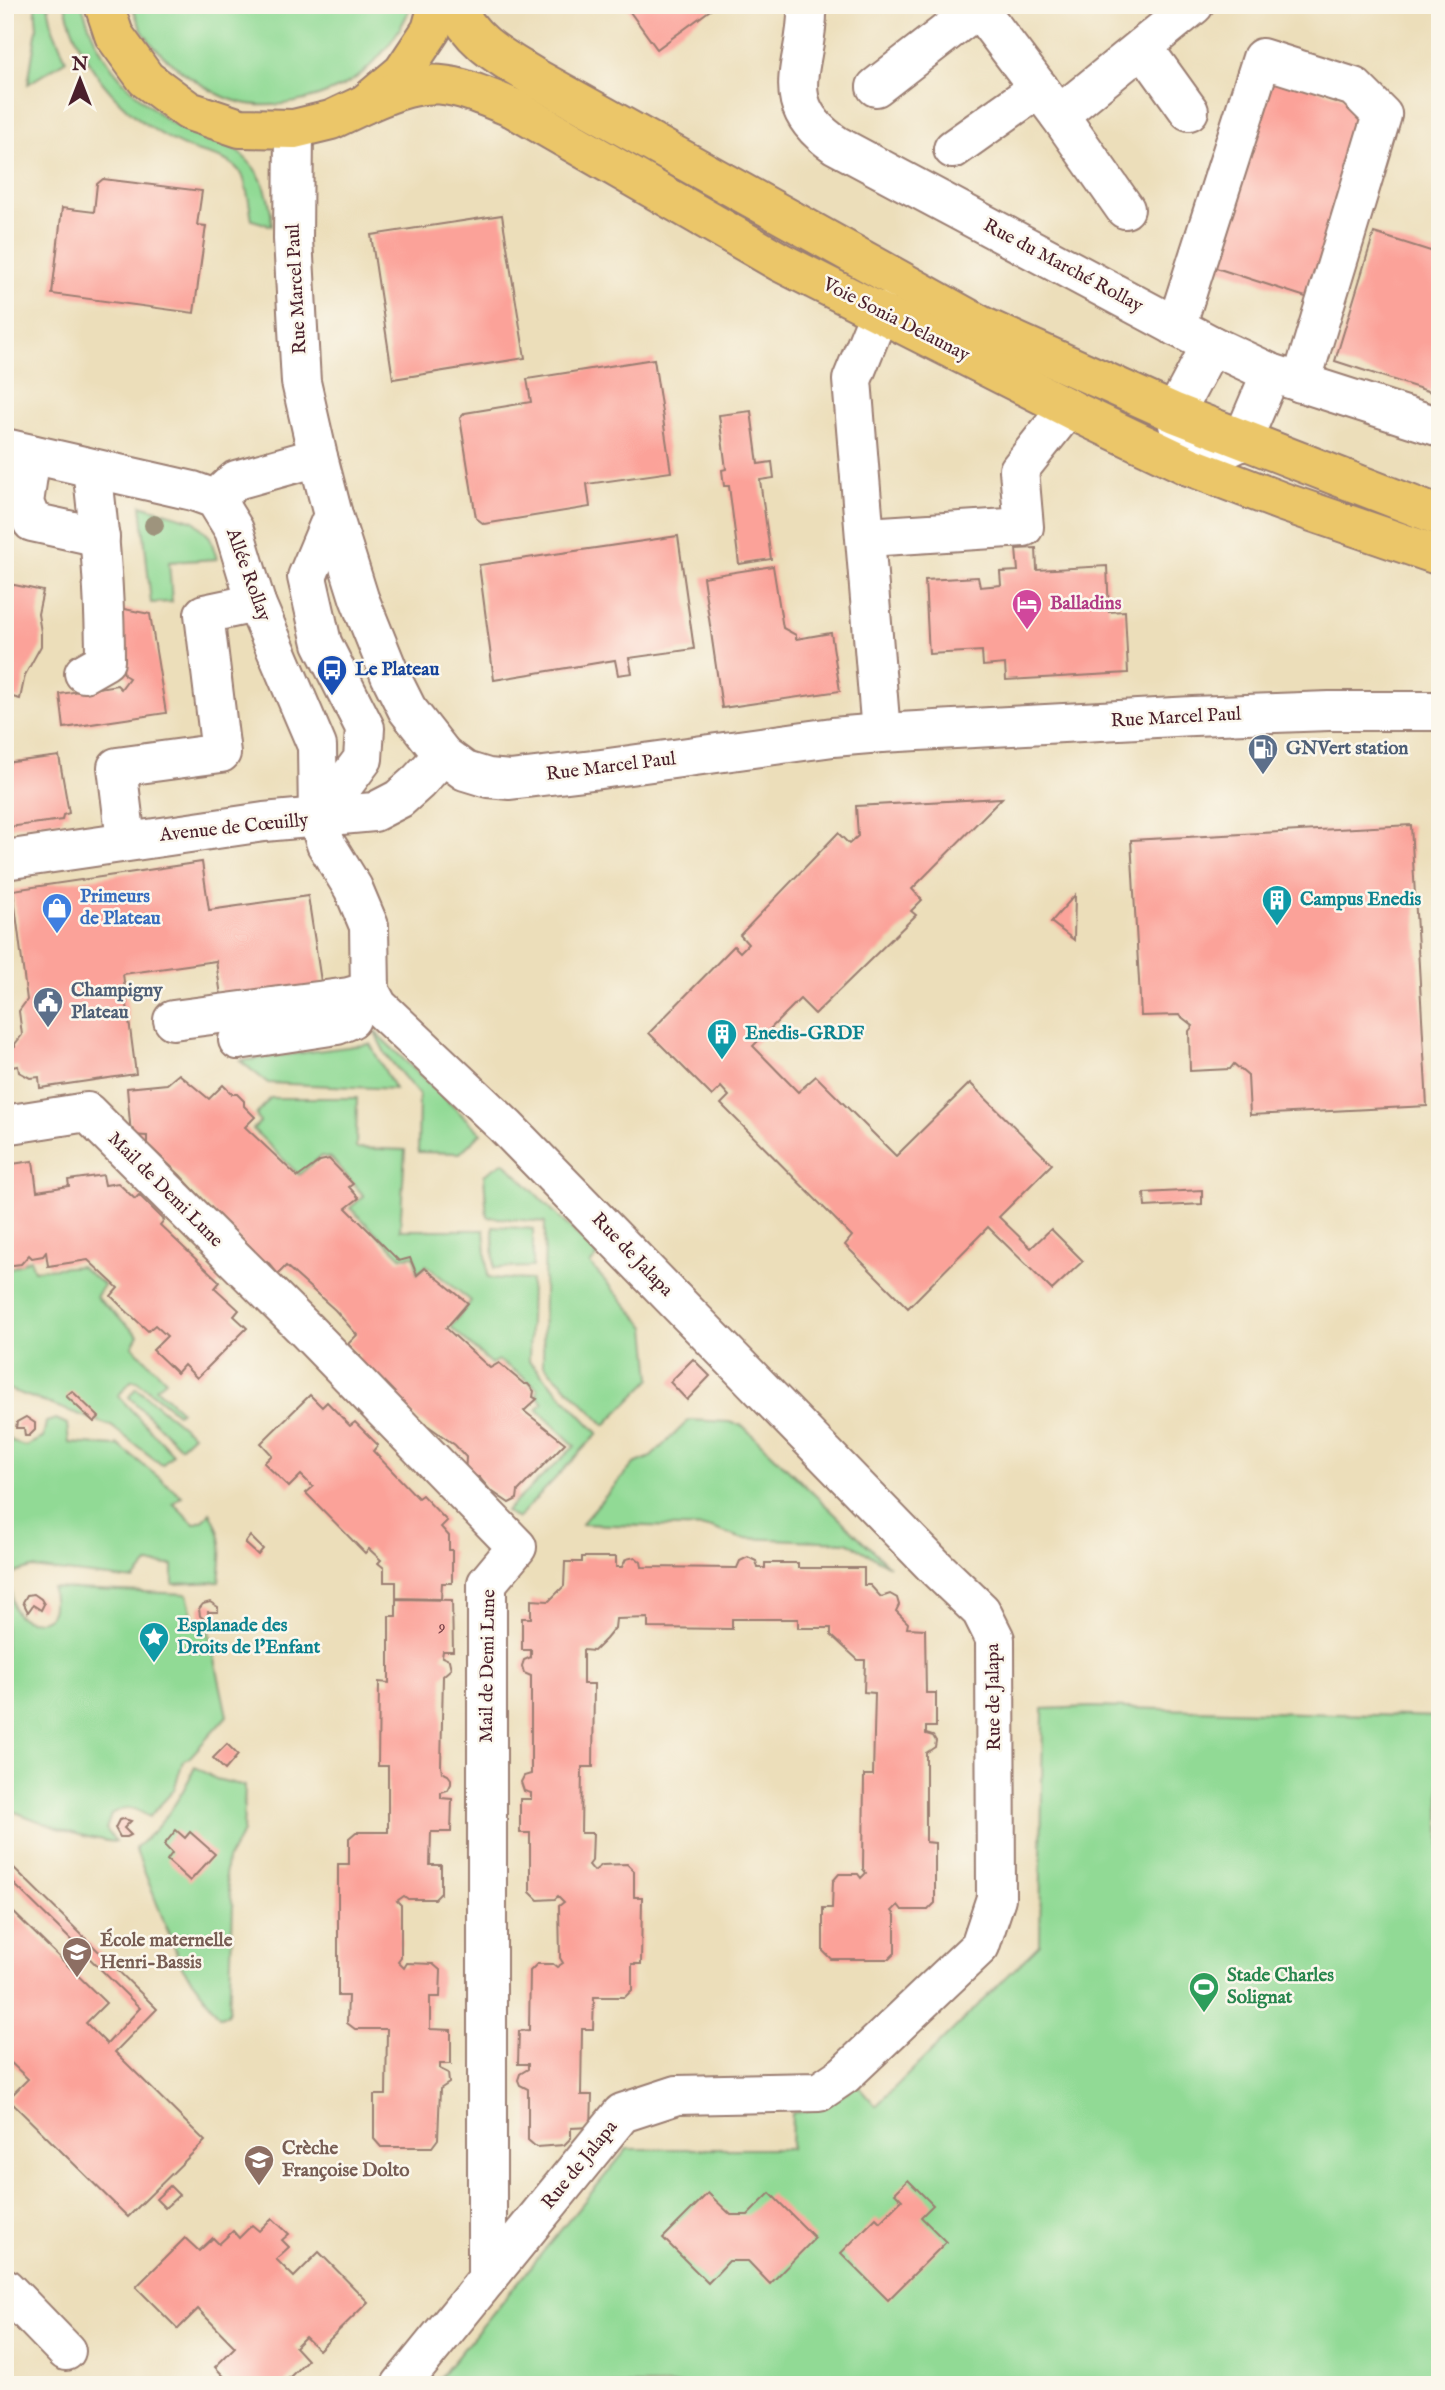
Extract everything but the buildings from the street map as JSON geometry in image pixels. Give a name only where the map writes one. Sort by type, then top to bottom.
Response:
[{"type":"main road","points":[[104,5],[114,35],[146,79],[189,111],[240,128],[295,129],[331,120],[365,104],[403,72],[431,30],[439,5]]},
{"type":"main road","name":"Voie Sonia Delaunay","points":[[455,5],[462,20],[487,48],[532,76],[984,327],[1242,441],[1440,516]]},
{"type":"main road","name":"Voie Sonia Delaunay","points":[[365,104],[388,93],[417,85],[441,83],[468,89],[513,108],[780,262],[1068,408],[1189,466],[1283,502],[1440,556]]},
{"type":"street","name":"Rue du Marché Rollay","points":[[807,5],[797,80],[799,97],[813,125],[824,136],[1211,345],[1286,378],[1440,428]]},
{"type":"street","points":[[953,149],[1049,102],[1143,47],[1194,5]]},
{"type":"street","points":[[876,87],[977,7],[1125,209]]},
{"type":"street","points":[[1143,47],[1189,111]]},
{"type":"street","points":[[1176,327],[1262,58],[1354,87],[1382,115],[1286,378],[1242,441],[1189,466],[1175,413],[1211,345]]},
{"type":"street","name":"Rue Marcel Paul","points":[[295,129],[293,239],[301,382],[332,515],[359,598],[390,675],[407,709],[443,755],[466,771],[488,778],[510,780],[881,733],[1193,716],[1329,711],[1440,711]]},
{"type":"street","points":[[880,311],[852,380],[881,733]]},
{"type":"street","points":[[867,537],[1024,527],[1019,470],[1068,408]]},
{"type":"street","points":[[100,537],[32,522],[24,503],[18,451],[193,491],[215,499],[236,480],[318,457]]},
{"type":"street","points":[[84,673],[105,661],[105,608],[92,469]]},
{"type":"street","name":"Allée Rollay","points":[[215,499],[234,530],[256,603],[317,746],[318,819]]},
{"type":"street","points":[[332,515],[307,576],[322,643],[365,728],[363,759],[318,819],[326,844],[353,888],[369,926],[374,998]]},
{"type":"street","points":[[126,841],[117,767],[221,753],[204,614],[256,603]]},
{"type":"street","name":"Avenue de Cœuilly","points":[[5,860],[264,822],[374,812],[399,799],[443,755]]},
{"type":"street","points":[[173,1020],[349,997],[374,998]]},
{"type":"street","points":[[238,1040],[337,1025],[374,998]]},
{"type":"street","name":"Rue de Jalapa","points":[[374,998],[506,1127],[927,1559],[981,1611],[995,1639],[996,1898],[980,1945],[844,2075],[819,2092],[677,2095],[622,2113],[401,2385]]},
{"type":"street","name":"Mail de Demi Lune","points":[[5,1125],[87,1112],[306,1330],[517,1547],[487,1583],[487,2279]]},
{"type":"street","points":[[5,2288],[66,2351]]},
{"type":"green space","points":[[35,5],[48,5],[53,29],[66,60],[28,84],[37,28]]},
{"type":"green space","points":[[65,5],[82,5],[106,59],[123,81],[145,102],[170,122],[223,143],[249,161],[266,191],[272,226],[252,220],[245,183],[236,168],[225,160],[170,139],[129,111],[111,93],[83,52]]},
{"type":"green space","points":[[132,5],[411,5],[400,28],[384,51],[354,80],[306,100],[265,105],[227,98],[187,75],[152,44],[141,28]]},
{"type":"green space","points":[[141,505],[194,521],[210,537],[217,559],[169,562],[172,602],[151,603]]},
{"type":"green space","points":[[374,1031],[481,1133],[460,1153],[418,1152],[419,1095],[386,1055]]},
{"type":"green space","points":[[370,1044],[395,1089],[268,1083],[240,1061]]},
{"type":"green space","points":[[270,1098],[357,1098],[356,1148],[405,1150],[400,1230],[484,1230],[488,1278],[531,1280],[529,1361],[598,1433],[517,1519],[506,1511],[575,1446],[537,1409],[543,1403],[537,1395],[538,1389],[498,1360],[491,1364],[451,1327],[471,1301],[426,1265],[417,1274],[415,1256],[401,1257],[350,1208],[364,1196],[331,1158],[321,1156],[299,1175],[253,1129],[260,1122],[256,1115]]},
{"type":"green space","points":[[504,1162],[598,1256],[590,1264],[646,1327],[651,1379],[605,1425],[543,1364],[545,1222],[487,1217],[484,1175]]},
{"type":"green space","points":[[493,1226],[533,1229],[533,1267],[494,1268]]},
{"type":"green space","points":[[30,1259],[34,1270],[80,1266],[104,1285],[96,1297],[138,1335],[132,1346],[166,1380],[156,1388],[181,1411],[177,1413],[137,1381],[131,1381],[118,1396],[173,1454],[162,1465],[111,1426],[5,1388],[5,1267],[12,1268]]},
{"type":"green space","points":[[136,1388],[193,1435],[180,1447],[129,1397]]},
{"type":"green space","points":[[56,1419],[67,1424],[69,1443],[117,1444],[182,1496],[173,1503],[194,1524],[204,1520],[210,1512],[221,1546],[219,1582],[173,1584],[173,1565],[148,1564],[134,1580],[32,1568],[5,1579],[5,1428],[12,1440],[25,1446],[43,1438],[46,1422]]},
{"type":"green space","points":[[689,1420],[729,1422],[743,1426],[889,1566],[847,1542],[740,1538],[712,1528],[581,1524],[634,1464],[651,1457]]},
{"type":"green space","points":[[11,1587],[14,1609],[22,1618],[32,1621],[42,1620],[50,1615],[53,1605],[52,1588],[187,1594],[194,1623],[209,1631],[227,1716],[190,1757],[183,1761],[174,1790],[149,1817],[130,1808],[111,1814],[106,1829],[116,1842],[62,1829],[5,1806],[5,1591]]},
{"type":"green space","name":"Stade Charles Solignat","points":[[1092,1707],[1440,1717],[1440,2385],[434,2385],[627,2149],[791,2149],[792,2113],[827,2106],[857,2084],[876,2106],[1040,1944],[1043,1709]]},
{"type":"green space","points":[[195,1767],[216,1779],[245,1786],[243,1832],[227,1860],[225,1876],[233,1905],[229,2010],[227,2015],[220,2017],[182,1967],[135,1848],[154,1831],[170,1811]]},
{"type":"place","name":"Balladins","points":[[1027,631]]},
{"type":"place","name":"Le Plateau","points":[[332,697]]},
{"type":"place","name":"GNVert station","points":[[1263,776]]},
{"type":"place","name":"Campus Enedis","points":[[1277,927]]},
{"type":"place","name":"Primeurs de Plateau","points":[[57,935]]},
{"type":"place","name":"Champigny Plateau","points":[[48,1029]]},
{"type":"place","name":"Enedis-GRDF","points":[[722,1061]]},
{"type":"place","name":"Esplanade des Droits de l'Enfant","points":[[154,1664]]},
{"type":"place","name":"École maternelle Henri-Bassis","points":[[77,1979]]},
{"type":"place","name":"Stade Charles Solignat","points":[[1204,2014]]},
{"type":"place","name":"Crèche Françoise Dolto","points":[[259,2187]]}]
